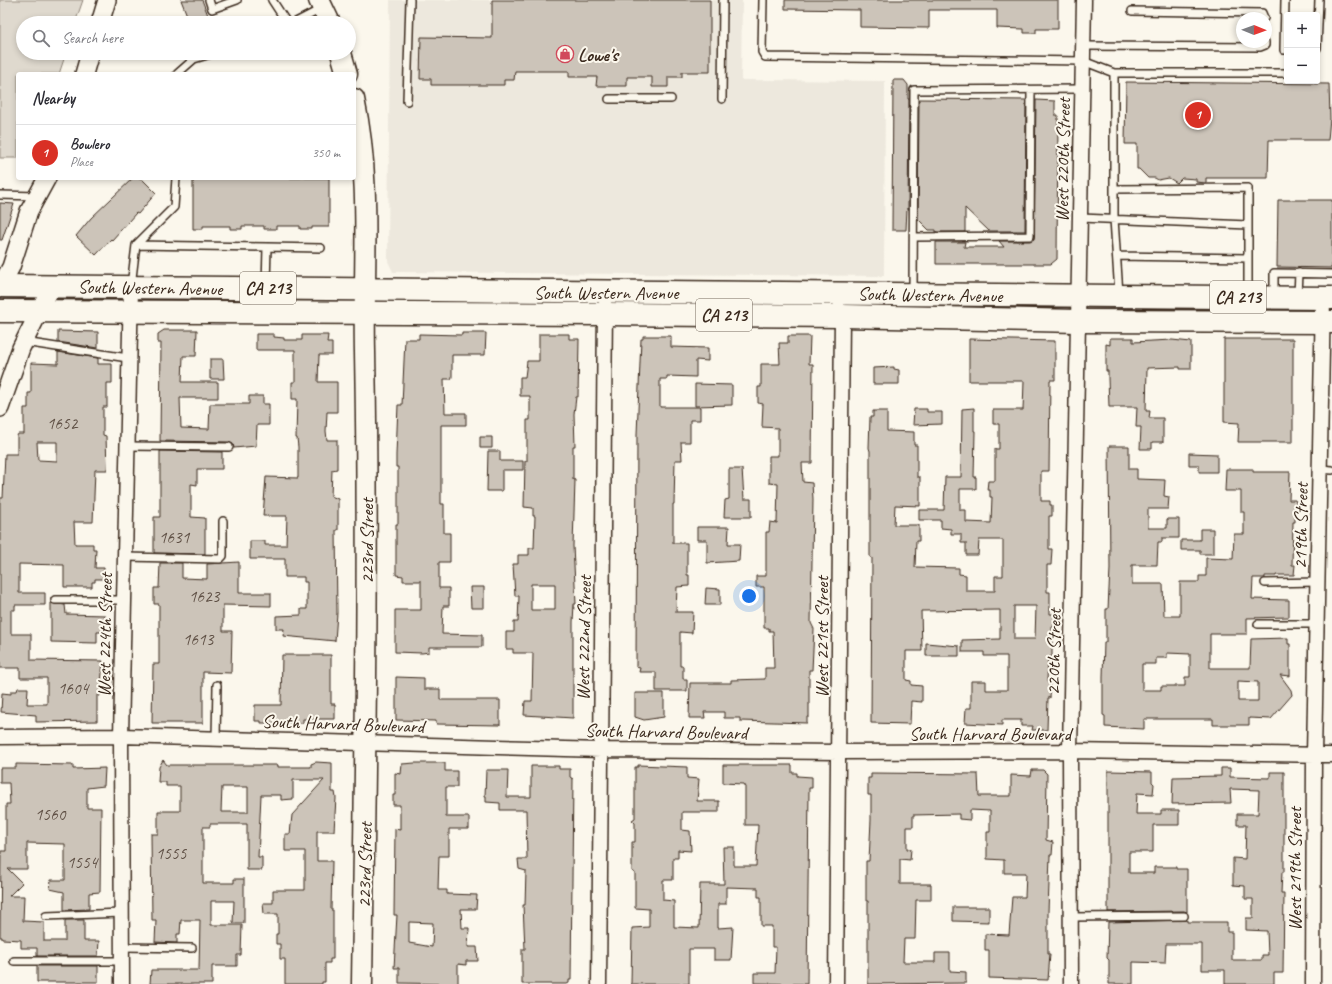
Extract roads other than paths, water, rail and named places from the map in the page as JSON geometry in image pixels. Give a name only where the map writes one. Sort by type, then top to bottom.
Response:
[{"type":"main road","points":[[343,60],[346,72]]},
{"type":"main road","name":"223rd Street","points":[[356,126],[365,208],[365,742],[362,984]]},
{"type":"main road","name":"South Western Avenue","points":[[0,286],[364,288],[457,292],[831,293],[1327,298]]},
{"type":"main road","name":"South Western Avenue","points":[[0,312],[130,311],[605,314],[842,316],[1078,321],[1327,322]]},
{"type":"street","points":[[102,16],[107,0]]},
{"type":"street","name":"West 220th Street","points":[[1078,321],[1084,0]]},
{"type":"street","points":[[85,72],[88,60]]},
{"type":"street","points":[[0,286],[8,274],[29,211],[46,180]]},
{"type":"street","points":[[0,408],[24,342],[41,311],[52,286]]},
{"type":"street","name":"West 224th Street","points":[[122,984],[121,736],[128,358],[131,286]]},
{"type":"street","name":"West 222nd Street","points":[[599,984],[605,292]]},
{"type":"street","name":"West 221st Street","points":[[831,293],[842,316],[836,984]]},
{"type":"street","name":"219th Street","points":[[1314,755],[1318,582],[1326,470],[1327,298]]},
{"type":"street","name":"220th Street","points":[[1071,984],[1070,751],[1078,321]]},
{"type":"street","name":"South Harvard Boulevard","points":[[0,737],[121,736],[216,738],[601,750],[839,752],[1070,751],[1332,755]]},
{"type":"street","name":"West 219th Street","points":[[1313,984],[1314,755]]},
{"type":"lane","points":[[209,0],[212,9],[237,0]]},
{"type":"lane","points":[[272,0],[282,16]]},
{"type":"lane","points":[[407,101],[410,0]]},
{"type":"lane","points":[[722,0],[722,99]]},
{"type":"lane","points":[[763,0],[762,52],[766,57],[1083,61],[1114,73],[1284,73]]},
{"type":"lane","points":[[1284,48],[1285,0]]},
{"type":"lane","points":[[1318,12],[1319,0]]},
{"type":"lane","points":[[310,16],[324,10]]},
{"type":"lane","points":[[1132,11],[1236,13]]},
{"type":"lane","points":[[1084,46],[1236,47]]},
{"type":"lane","points":[[179,72],[193,60]]},
{"type":"lane","points":[[1114,73],[1114,219],[1119,296]]},
{"type":"lane","points":[[913,294],[914,90],[1083,89]]},
{"type":"lane","points":[[914,238],[1030,236],[1032,90]]},
{"type":"lane","points":[[608,99],[671,99]]},
{"type":"lane","points":[[131,286],[136,245],[174,207],[176,180]]},
{"type":"lane","points":[[1114,189],[1248,188],[1248,297]]},
{"type":"lane","points":[[0,195],[37,196]]},
{"type":"lane","points":[[1080,218],[1248,225]]},
{"type":"lane","points":[[136,245],[321,248]]},
{"type":"lane","points":[[266,288],[267,247]]},
{"type":"lane","points":[[1117,256],[1248,258]]},
{"type":"lane","points":[[1274,298],[1274,273],[1332,274]]},
{"type":"lane","points":[[1298,298],[1299,273]]},
{"type":"lane","points":[[24,342],[128,358]]},
{"type":"lane","points":[[127,446],[229,447]]},
{"type":"lane","points":[[125,557],[220,558],[223,556],[223,521]]},
{"type":"lane","points":[[1265,583],[1318,582]]},
{"type":"lane","points":[[55,600],[124,600]]},
{"type":"lane","points":[[1258,624],[1317,624]]},
{"type":"lane","points":[[216,738],[217,685]]},
{"type":"lane","points":[[46,916],[122,914]]},
{"type":"lane","points":[[1070,917],[1184,916]]},
{"type":"lane","points":[[14,961],[192,948]]},
{"type":"place","name":"Lowe's","points":[[565,54]]},
{"type":"place","name":"Bowlero","points":[[1198,115]]}]
